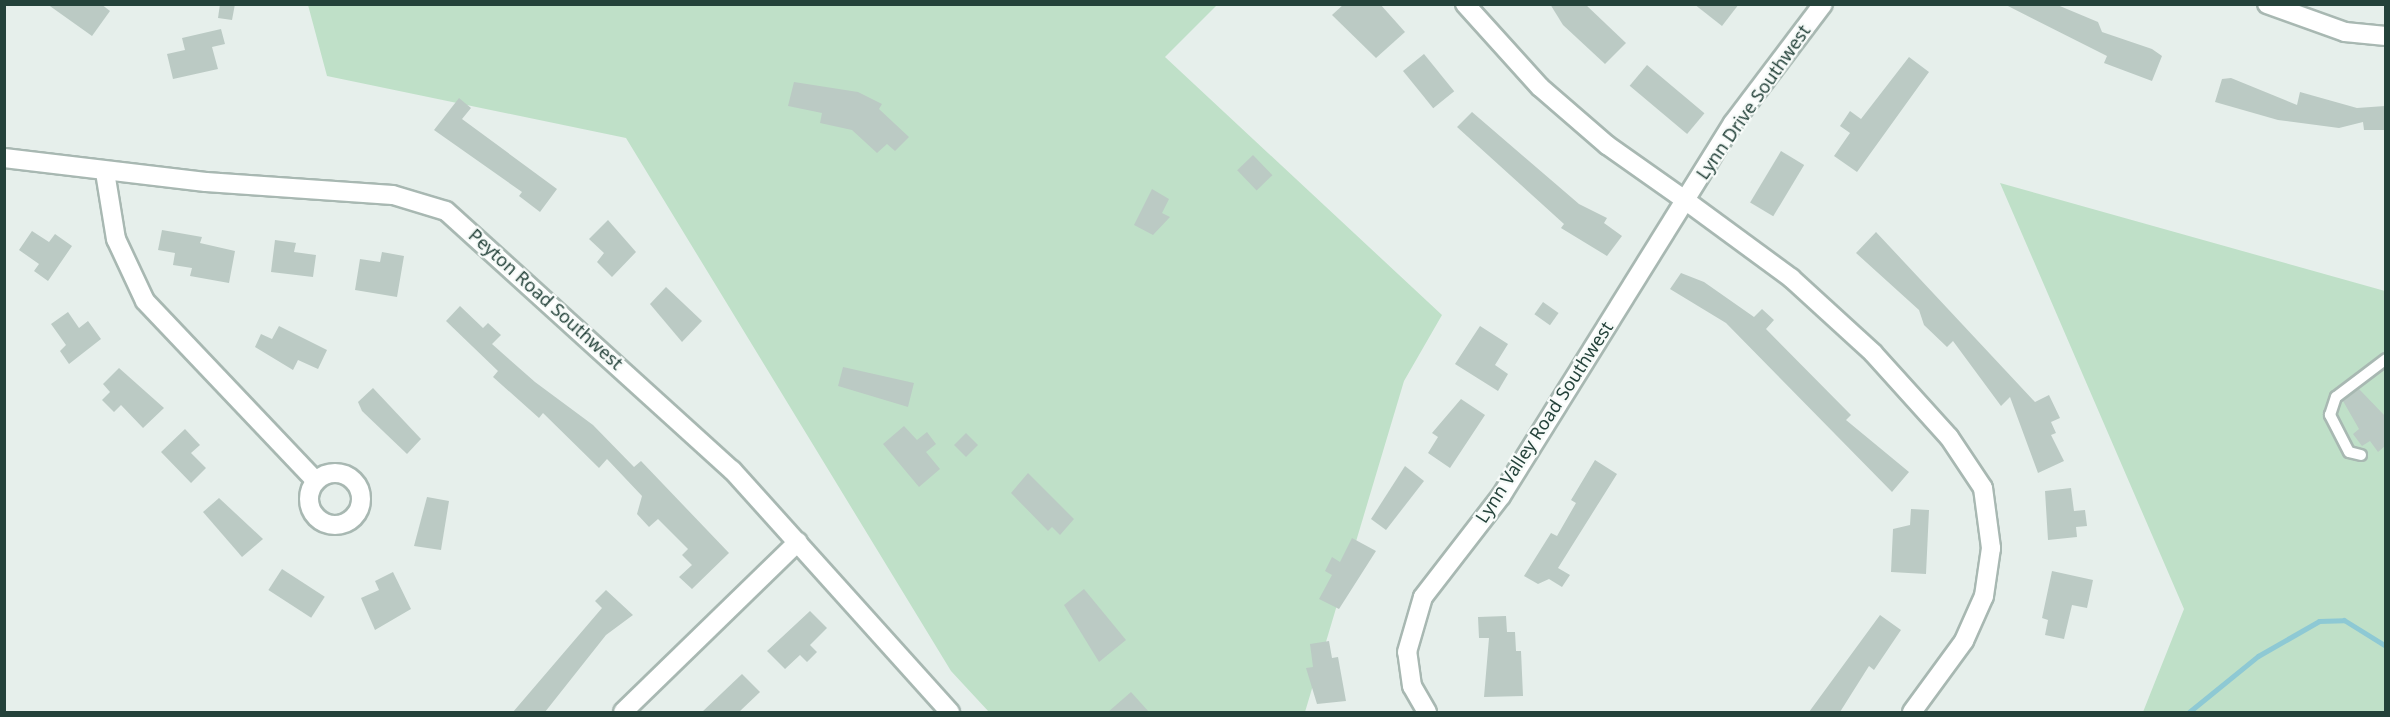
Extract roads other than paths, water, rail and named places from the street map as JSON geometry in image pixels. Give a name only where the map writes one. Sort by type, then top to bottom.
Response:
[{"type":"street","points":[[1465,4],[1540,87],[1607,145],[1791,278],[1874,352],[1949,437],[1983,488],[1991,548],[1984,596],[1964,641],[1912,712]]},
{"type":"street","name":"Lynn Drive Southwest","points":[[1684,200],[1733,123],[1823,4]]},
{"type":"street","points":[[2267,4],[2345,32],[2385,36]]},
{"type":"street","name":"Peyton Road Southwest","points":[[4,158],[105,172],[393,195],[446,211],[732,470],[950,712]]},
{"type":"street","points":[[105,172],[116,239],[145,301],[316,481]]},
{"type":"street","name":"Lynn Valley Road Southwest","points":[[1426,712],[1413,686],[1407,652],[1424,597],[1501,496],[1684,200]]},
{"type":"street","points":[[623,712],[798,542]]},
{"type":"lane","points":[[2361,456],[2349,452],[2330,415],[2336,398],[2385,358]]},
{"type":"waterway","points":[[2189,712],[2258,656],[2319,621],[2344,620],[2386,646]]}]
